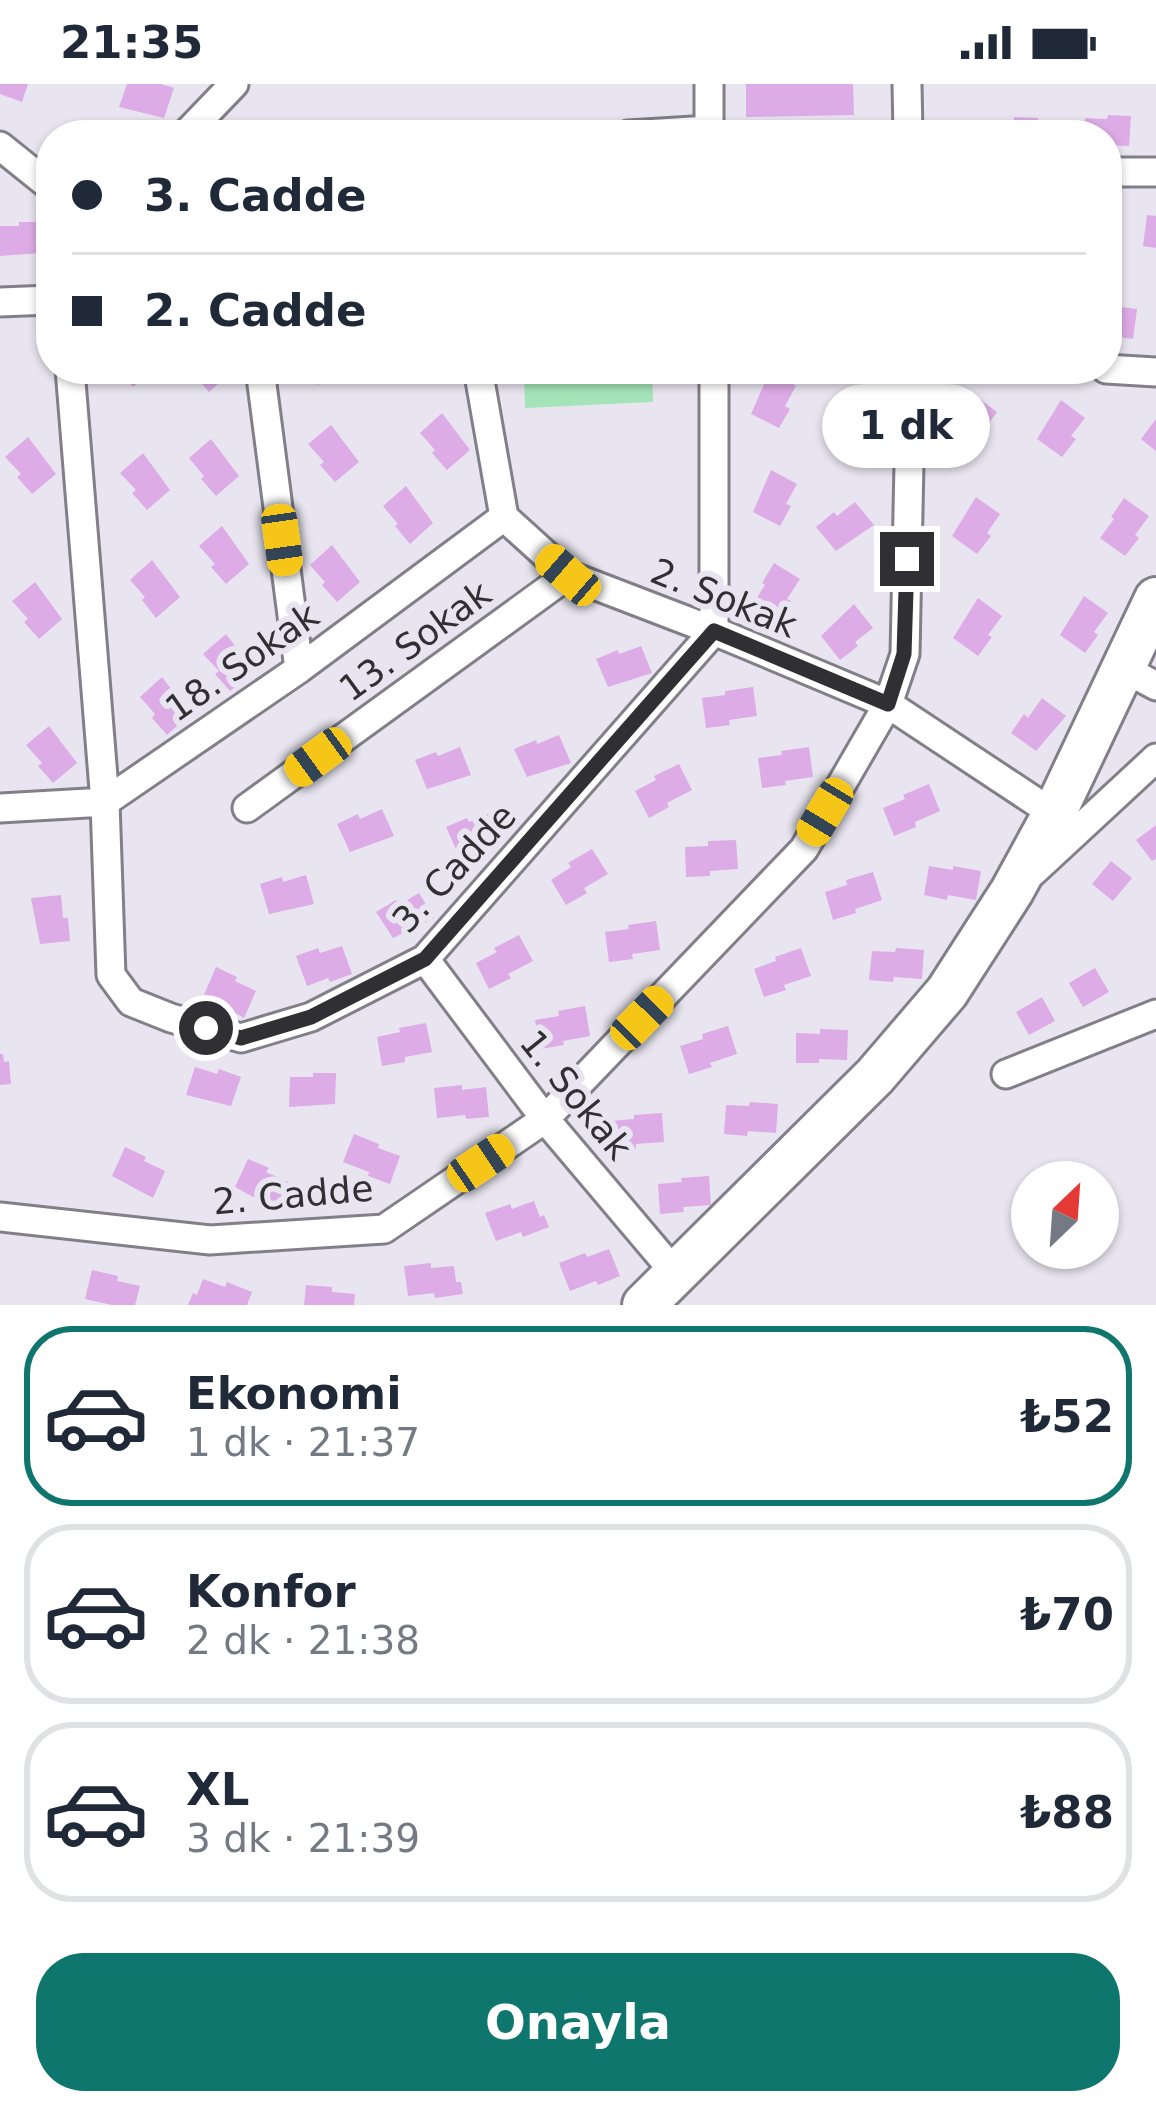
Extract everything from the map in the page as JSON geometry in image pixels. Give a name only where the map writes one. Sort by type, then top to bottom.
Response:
[{"type":"main road","points":[[644,1305],[875,1076],[947,992],[1140,677],[1156,598]]},
{"type":"street","points":[[709,84],[709,120]]},
{"type":"street","points":[[907,84],[908,120]]},
{"type":"street","points":[[196,120],[219,89]]},
{"type":"street","points":[[0,146],[36,176]]},
{"type":"street","points":[[1122,172],[1156,172]]},
{"type":"street","points":[[0,302],[36,301]]},
{"type":"street","points":[[1122,370],[1156,372]]},
{"type":"street","name":"3. Cadde","points":[[71,384],[105,802],[111,975],[131,1002],[171,1018],[241,1038],[311,1017],[425,959],[714,631]]},
{"type":"street","points":[[262,384],[298,669]]},
{"type":"street","points":[[481,384],[504,517]]},
{"type":"street","points":[[714,384],[714,631]]},
{"type":"street","name":"2. Cadde","points":[[0,1217],[210,1240],[384,1229],[545,1119],[804,848],[888,704],[904,654],[911,384]]},
{"type":"street","name":"18. Sokak","points":[[105,802],[298,669],[504,517]]},
{"type":"street","name":"2. Sokak","points":[[504,517],[568,575],[888,704],[1054,814]]},
{"type":"street","name":"13. Sokak","points":[[247,808],[568,575]]},
{"type":"street","points":[[1012,891],[1156,758]]},
{"type":"street","points":[[0,808],[105,802]]},
{"type":"street","name":"1. Sokak","points":[[425,959],[545,1119],[675,1273]]},
{"type":"street","points":[[1006,1074],[1156,1014]]},
{"type":"green space","points":[[524,384],[652,384],[653,402],[525,408]]},
{"type":"building","points":[[0,84],[28,84],[22,102],[0,94]]},
{"type":"building","points":[[127,84],[174,88],[164,118],[119,107]]},
{"type":"building","points":[[746,84],[853,84],[854,115],[746,117]]},
{"type":"building","points":[[1108,115],[1131,116],[1129,146],[1122,146],[1122,120],[1085,120],[1107,119]]},
{"type":"building","points":[[1147,215],[1156,216],[1156,248],[1143,246]]},
{"type":"building","points":[[19,222],[36,222],[36,253],[0,256],[0,226],[19,226]]},
{"type":"building","points":[[1122,307],[1137,309],[1133,339],[1122,337]]},
{"type":"building","points":[[764,384],[796,386],[779,428],[751,414]]},
{"type":"building","points":[[973,394],[997,412],[973,452],[948,434]]},
{"type":"building","points":[[1061,400],[1085,418],[1062,457],[1037,439]]},
{"type":"building","points":[[442,413],[470,450],[447,470],[420,433]]},
{"type":"building","points":[[1156,419],[1156,451],[1141,439]]},
{"type":"building","points":[[331,425],[359,462],[335,482],[308,444]]},
{"type":"building","points":[[28,437],[56,474],[32,494],[5,457]]},
{"type":"building","points":[[211,439],[239,476],[216,496],[189,458]]},
{"type":"building","points":[[143,453],[170,490],[147,510],[120,473]]},
{"type":"building","points":[[771,470],[797,484],[780,526],[753,512]]},
{"type":"building","points":[[406,486],[433,523],[410,544],[383,506]]},
{"type":"building","points":[[976,497],[1000,514],[977,554],[952,536]]},
{"type":"building","points":[[1124,498],[1149,516],[1125,556],[1100,538]]},
{"type":"building","points":[[855,502],[874,525],[836,551],[816,527]]},
{"type":"building","points":[[222,526],[249,564],[226,584],[199,546]]},
{"type":"building","points":[[332,545],[360,582],[337,602],[310,565]]},
{"type":"building","points":[[152,560],[180,597],[156,618],[130,580]]},
{"type":"building","points":[[774,563],[800,579],[779,621],[753,604]]},
{"type":"building","points":[[35,582],[62,619],[39,639],[12,601]]},
{"type":"building","points":[[1084,596],[1108,613],[1085,653],[1060,635]]},
{"type":"building","points":[[978,598],[1002,616],[978,656],[953,638]]},
{"type":"building","points":[[854,604],[873,628],[840,660],[821,636]]},
{"type":"building","points":[[226,634],[254,671],[230,691],[203,654]]},
{"type":"building","points":[[641,646],[652,673],[608,687],[596,659]]},
{"type":"building","points":[[162,677],[190,714],[167,735],[140,697]]},
{"type":"building","points":[[753,687],[757,716],[706,728],[702,698]]},
{"type":"building","points":[[1042,698],[1066,716],[1036,751],[1011,733]]},
{"type":"building","points":[[49,726],[77,763],[53,783],[26,745]]},
{"type":"building","points":[[559,735],[571,763],[527,777],[514,749]]},
{"type":"building","points":[[460,747],[471,775],[427,789],[415,760]]},
{"type":"building","points":[[809,747],[813,777],[762,788],[758,758]]},
{"type":"building","points":[[679,764],[692,790],[649,818],[635,791]]},
{"type":"building","points":[[929,784],[940,811],[894,836],[883,808]]},
{"type":"building","points":[[382,809],[394,836],[350,852],[337,824]]},
{"type":"building","points":[[490,813],[502,840],[459,856],[446,827]]},
{"type":"building","points":[[1156,825],[1156,859],[1152,861],[1136,840]]},
{"type":"building","points":[[736,840],[738,869],[686,877],[685,847]]},
{"type":"building","points":[[592,849],[608,874],[566,905],[551,880]]},
{"type":"building","points":[[1111,861],[1132,878],[1113,901],[1092,884]]},
{"type":"building","points":[[929,866],[981,871],[976,900],[924,895]]},
{"type":"building","points":[[873,872],[882,900],[833,920],[825,892]]},
{"type":"building","points":[[306,875],[314,904],[269,914],[260,884]]},
{"type":"building","points":[[419,893],[434,918],[393,938],[376,912]]},
{"type":"building","points":[[61,895],[70,941],[40,944],[31,898]]},
{"type":"building","points":[[656,921],[660,950],[609,962],[605,932]]},
{"type":"building","points":[[519,935],[533,961],[489,989],[476,963]]},
{"type":"building","points":[[342,946],[352,974],[307,986],[296,956]]},
{"type":"building","points":[[801,948],[811,976],[764,997],[754,969]]},
{"type":"building","points":[[896,948],[924,950],[922,979],[869,980],[872,951],[895,952]]},
{"type":"building","points":[[216,967],[256,991],[244,1018],[204,995]]},
{"type":"building","points":[[1095,968],[1109,992],[1083,1007],[1069,983]]},
{"type":"building","points":[[1042,997],[1055,1021],[1029,1035],[1016,1012]]},
{"type":"building","points":[[585,1006],[590,1036],[541,1049],[535,1020]]},
{"type":"building","points":[[426,1023],[432,1052],[382,1066],[377,1037]]},
{"type":"building","points":[[728,1026],[737,1054],[689,1074],[680,1046]]},
{"type":"building","points":[[820,1029],[848,1030],[847,1060],[796,1063],[796,1033],[820,1034]]},
{"type":"building","points":[[0,1054],[4,1062],[9,1061],[11,1084],[0,1085]]},
{"type":"building","points":[[195,1067],[241,1077],[231,1106],[186,1095]]},
{"type":"building","points":[[313,1073],[336,1073],[335,1104],[289,1107],[290,1077],[313,1077]]},
{"type":"building","points":[[462,1085],[462,1090],[486,1087],[489,1117],[437,1118],[434,1088]]},
{"type":"building","points":[[750,1102],[778,1104],[776,1133],[724,1134],[726,1105],[749,1106]]},
{"type":"building","points":[[662,1113],[664,1142],[613,1151],[610,1121]]},
{"type":"building","points":[[354,1134],[400,1156],[390,1184],[343,1162]]},
{"type":"building","points":[[125,1147],[165,1171],[153,1198],[112,1176]]},
{"type":"building","points":[[248,1159],[288,1182],[275,1209],[235,1187]]},
{"type":"building","points":[[709,1176],[711,1205],[660,1214],[658,1184]]},
{"type":"building","points":[[534,1201],[549,1227],[496,1241],[485,1213]]},
{"type":"building","points":[[609,1249],[620,1276],[570,1291],[559,1263]]},
{"type":"building","points":[[431,1263],[431,1268],[454,1266],[463,1294],[408,1296],[404,1266]]},
{"type":"building","points":[[92,1270],[140,1286],[135,1305],[85,1299]]},
{"type":"building","points":[[203,1279],[252,1292],[247,1305],[188,1305]]},
{"type":"building","points":[[306,1285],[355,1294],[354,1305],[304,1305]]},
{"type":"route","points":[[206,1028],[241,1038],[311,1017],[425,959],[714,631],[888,704],[904,654],[907,559]]}]
